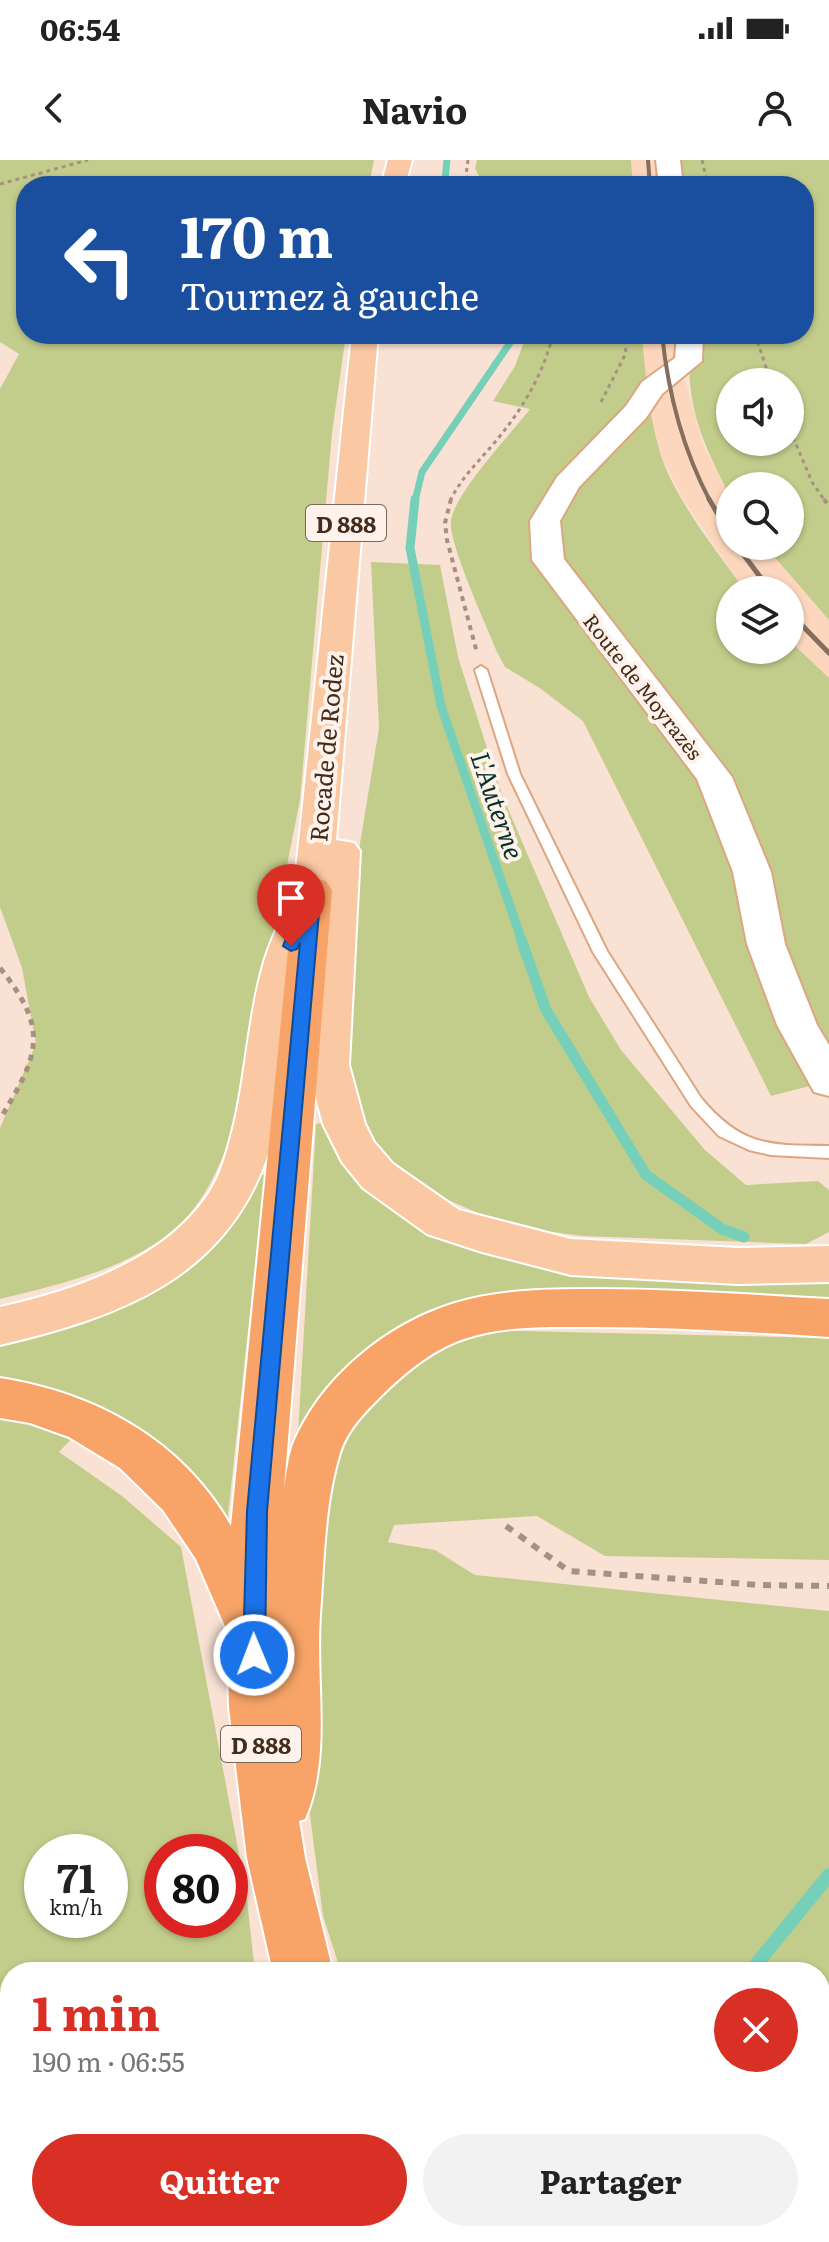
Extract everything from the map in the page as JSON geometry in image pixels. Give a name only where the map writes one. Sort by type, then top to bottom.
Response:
[{"type":"highway","name":"Rocade de Rodez","points":[[301,1962],[276,1858],[256,1707],[253,1629],[257,1511],[313,890]]},
{"type":"highway","points":[[276,1858],[292,1761],[292,1635],[301,1531],[316,1449],[341,1405],[372,1375],[417,1340],[458,1321],[527,1308],[659,1308],[829,1318]]},
{"type":"highway","points":[[0,1398],[27,1401],[97,1425],[162,1471],[201,1520],[253,1629]]},
{"type":"main road","name":"Rocade de Rodez","points":[[313,890],[364,344]]},
{"type":"main road","points":[[329,713],[352,731],[328,1065],[344,1124],[357,1151],[378,1176],[443,1222],[571,1257],[738,1266],[829,1264]]},
{"type":"main road","points":[[0,1326],[72,1309],[113,1293],[159,1265],[197,1236],[221,1206],[241,1174],[261,1099],[280,973],[313,890]]},
{"type":"street","name":"Route de Moyrazès","points":[[689,344],[688,361],[652,388],[636,412],[567,483],[545,521],[548,560],[714,777],[752,872],[766,944],[797,1025],[829,1081]]},
{"type":"lane","points":[[481,670],[514,774],[600,952],[696,1102],[712,1124],[736,1141],[762,1150],[829,1152]]},
{"type":"path","points":[[29,176],[88,160]]},
{"type":"path","points":[[481,670],[448,547],[446,512],[463,478],[498,439],[528,397],[551,344]]},
{"type":"path","points":[[758,344],[766,368]]},
{"type":"path","points":[[801,456],[812,482],[829,507]]},
{"type":"path","points":[[0,968],[19,990],[37,1034],[25,1079],[0,1119]]},
{"type":"path","points":[[506,1526],[569,1571],[759,1585],[829,1586]]},
{"type":"shaded area","points":[[631,160],[661,160],[662,176],[632,176]]},
{"type":"shaded area","points":[[643,344],[677,344],[703,444],[718,472],[716,548],[684,501],[659,452],[644,371]]},
{"type":"shaded area","points":[[724,560],[777,560],[791,576],[735,576]]},
{"type":"shaded area","points":[[804,591],[829,620],[829,678],[804,654]]},
{"type":"green space","points":[[0,160],[374,160],[371,176],[16,176],[16,344],[345,344],[332,433],[300,800],[234,1130],[214,1177],[198,1203],[180,1224],[158,1241],[108,1268],[0,1299],[0,1128],[36,1044],[22,968],[0,907],[0,389],[19,354],[0,342]]},
{"type":"green space","points":[[477,160],[631,160],[632,176],[479,176],[475,169]]},
{"type":"green space","points":[[668,160],[829,160],[829,620],[804,591],[804,576],[791,576],[777,560],[804,560],[804,472],[718,472],[696,418],[690,380],[690,344],[814,344],[814,176],[670,176]]},
{"type":"green space","points":[[523,344],[643,344],[650,406],[665,466],[696,522],[716,550],[716,560],[723,560],[735,576],[716,576],[716,664],[804,664],[804,654],[829,678],[829,1081],[771,1096],[583,721],[541,689],[505,667],[498,654],[469,585],[451,530],[455,508],[463,494],[530,409],[493,401],[515,366]]},
{"type":"green space","points":[[371,562],[440,565],[458,657],[502,795],[589,997],[621,1050],[705,1150],[746,1185],[818,1181],[829,1190],[829,1232],[806,1244],[582,1236],[530,1229],[492,1219],[425,1190],[393,1166],[368,1136],[349,1075],[346,1028],[352,892],[379,728]]},
{"type":"green space","points":[[321,1123],[355,1173],[432,1231],[829,1282],[829,1301],[520,1293],[365,1361],[319,1396],[298,1434],[316,1124]]},
{"type":"green space","points":[[254,1174],[265,1175],[227,1524],[0,1386],[0,1339],[75,1320]]},
{"type":"green space","points":[[471,1330],[829,1338],[829,1560],[605,1556],[537,1516],[394,1525],[388,1542],[435,1550],[475,1575],[829,1611],[829,1962],[338,1962],[323,1916],[308,1800],[308,1607],[337,1452],[353,1419],[390,1380]]},
{"type":"green space","points":[[0,1417],[76,1434],[59,1452],[122,1496],[181,1547],[235,1834],[144,1834],[144,1938],[248,1938],[248,1909],[254,1962],[0,1962]]},
{"type":"waterway","name":"L'Auterne","points":[[445,176],[447,160]]},
{"type":"waterway","name":"L'Auterne","points":[[415,501],[422,472],[509,344]]},
{"type":"waterway","name":"L'Auterne","points":[[415,499],[410,548],[441,706],[522,941]]},
{"type":"waterway","name":"L'Auterne","points":[[521,939],[546,1010],[646,1175],[722,1229],[744,1237]]},
{"type":"waterway","name":"L'Auterne","points":[[758,1962],[829,1875]]},
{"type":"railway","points":[[648,160],[649,176]]},
{"type":"railway","points":[[663,344],[678,420],[709,499]]},
{"type":"railway","points":[[709,499],[716,511]]},
{"type":"railway","points":[[748,560],[760,576]]},
{"type":"railway","points":[[804,627],[829,653]]},
{"type":"route","points":[[254,1655],[257,1511],[313,890],[291,946]]}]
